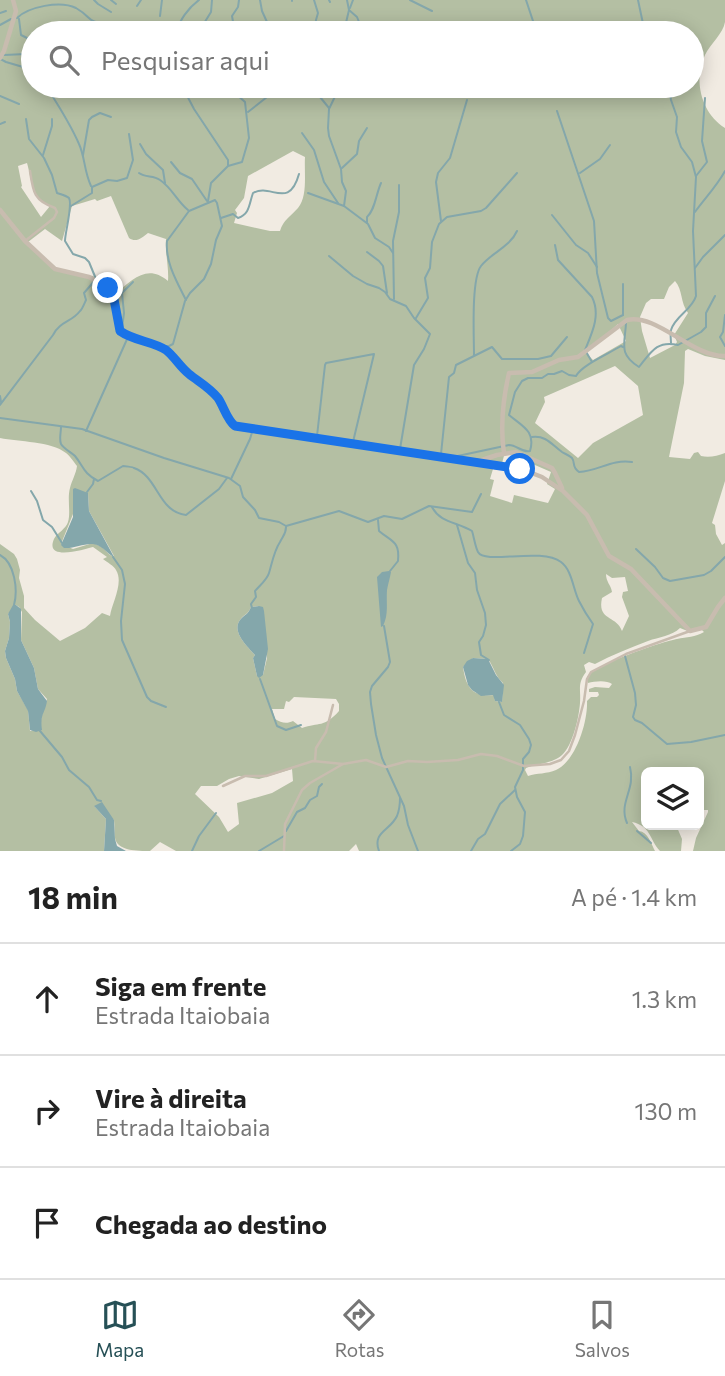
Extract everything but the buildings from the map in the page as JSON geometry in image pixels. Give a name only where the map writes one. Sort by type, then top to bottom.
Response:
[{"type":"street","points":[[0,58],[15,14],[13,0]]},
{"type":"street","points":[[25,241],[54,218],[57,212],[38,198],[30,171]]},
{"type":"street","points":[[0,210],[25,241],[57,270],[89,277],[108,288],[113,294],[120,331],[167,351],[216,396],[233,425],[524,470],[542,477],[563,491],[587,515],[609,556],[631,569],[690,631]]},
{"type":"street","points":[[504,453],[502,419],[509,373],[534,371],[559,360],[578,357],[627,320],[637,319],[648,323],[704,352],[725,356]]},
{"type":"street","points":[[472,463],[504,453],[519,453],[549,466],[563,491]]},
{"type":"street","points":[[223,786],[245,776],[266,776],[316,761],[343,764],[366,760],[387,767],[408,761],[458,760],[481,754],[497,755],[520,766],[555,762],[569,751],[581,716],[587,679],[591,671],[626,653],[705,627],[725,598]]},
{"type":"street","points":[[316,761],[316,748],[326,732],[333,705]]},
{"type":"street","points":[[284,851],[285,824],[302,790],[343,764]]},
{"type":"green space","points":[[0,0],[725,0],[724,26],[704,58],[704,21],[21,21],[21,98],[703,98],[710,114],[725,128],[725,360],[688,349],[685,351],[684,383],[669,457],[690,459],[698,452],[707,457],[725,453],[725,481],[712,523],[722,545],[725,543],[725,851],[693,851],[700,830],[704,830],[708,812],[704,810],[704,767],[641,767],[641,826],[632,822],[647,836],[655,851],[359,851],[356,844],[349,851],[176,851],[160,842],[150,851],[140,851],[120,846],[115,838],[114,820],[94,806],[106,819],[104,851],[0,851],[0,544],[17,559],[24,608],[60,641],[85,628],[102,613],[110,616],[119,581],[115,569],[103,559],[107,557],[93,547],[60,552],[52,546],[54,539],[68,522],[69,492],[77,466],[66,453],[52,446],[0,438]],"holes":[[[293,151],[305,157],[305,184],[301,203],[280,231],[234,223],[237,213],[235,210],[244,198],[248,176]],[[27,163],[36,194],[50,206],[41,217],[21,187],[18,166]],[[111,196],[129,238],[137,240],[148,233],[166,239],[168,281],[153,273],[146,274],[134,279],[115,294],[93,276],[58,270],[28,242],[45,229],[62,241],[72,206],[95,199],[97,201]],[[675,281],[688,313],[674,335],[677,342],[675,345],[650,358],[640,317],[646,303],[651,299],[664,299]],[[618,324],[626,341],[593,360],[586,353]],[[615,366],[638,386],[643,415],[593,443],[578,458],[535,423],[545,402],[544,397]],[[505,452],[551,472],[547,484],[555,489],[548,503],[514,495],[512,503],[490,496],[494,480],[490,479],[493,469],[501,467]],[[88,493],[89,511],[114,556],[93,543],[73,549],[61,544],[73,514]],[[606,574],[612,578],[625,577],[628,591],[623,592],[622,597],[629,616],[622,631],[616,622],[602,611],[602,598],[612,592]],[[16,605],[22,612],[21,640],[34,668],[38,689],[47,699],[41,729],[30,731],[28,710],[17,691],[6,658],[10,622],[8,614]],[[259,606],[267,658],[263,675],[257,676],[253,658],[255,655],[239,634],[238,625],[251,607]],[[680,628],[690,632],[701,629],[704,632],[644,649],[591,673],[587,678],[588,683],[601,681],[612,684],[609,688],[589,689],[589,692],[598,692],[599,695],[587,701],[583,729],[575,749],[556,770],[528,776],[526,768],[558,758],[569,745],[578,716],[580,683],[586,672],[584,665],[589,662],[595,664],[635,646],[669,635]],[[473,658],[488,659],[503,683],[502,702],[495,701],[494,695],[475,692],[468,685],[463,667]],[[294,697],[336,699],[339,711],[321,724],[302,728],[293,721],[284,723],[275,719],[272,709],[284,709],[286,701],[289,702]],[[292,769],[293,781],[272,793],[237,803],[239,824],[228,832],[219,817],[195,794],[201,786],[217,786],[239,776],[259,779]]]},
{"type":"green space","points":[[646,830],[678,830],[682,839],[681,851],[660,851]]},
{"type":"water","points":[[75,488],[88,493],[89,511],[114,557],[95,544],[69,548],[61,545],[73,517]]},
{"type":"water","points":[[389,571],[386,617],[381,627],[377,577],[382,572]]},
{"type":"water","points":[[13,605],[21,609],[21,640],[34,668],[38,689],[47,701],[42,717],[42,730],[36,732],[30,730],[28,711],[17,691],[6,658],[10,622],[8,614]]},
{"type":"water","points":[[251,607],[263,607],[264,611],[268,649],[263,675],[259,678],[253,658],[255,655],[239,634],[238,625]]},
{"type":"water","points":[[473,658],[488,659],[504,685],[502,702],[495,701],[493,695],[481,696],[468,685],[463,667]]},
{"type":"water","points":[[102,802],[114,820],[117,846],[126,851],[104,851],[106,819],[94,806]]},
{"type":"waterway","points":[[94,0],[111,12]]},
{"type":"waterway","points":[[111,0],[116,4]]},
{"type":"waterway","points":[[137,6],[141,0]]},
{"type":"waterway","points":[[160,16],[162,0]]},
{"type":"waterway","points":[[181,21],[199,0]]},
{"type":"waterway","points":[[205,21],[211,12],[212,0]]},
{"type":"waterway","points":[[233,21],[232,16],[239,0]]},
{"type":"waterway","points":[[260,0],[267,21]]},
{"type":"waterway","points":[[314,0],[318,13],[316,21]]},
{"type":"waterway","points":[[346,21],[349,10],[347,0]]},
{"type":"waterway","points":[[350,8],[353,0]]},
{"type":"waterway","points":[[410,0],[432,11]]},
{"type":"waterway","points":[[526,0],[533,21]]},
{"type":"waterway","points":[[638,0],[642,21]]},
{"type":"waterway","points":[[17,18],[36,8],[62,5],[76,8],[94,21]]},
{"type":"waterway","points":[[349,10],[359,21]]},
{"type":"waterway","points":[[0,13],[6,11]]},
{"type":"waterway","points":[[0,25],[11,19]]},
{"type":"waterway","points":[[19,19],[21,35]]},
{"type":"waterway","points":[[4,55],[21,54]]},
{"type":"waterway","points":[[0,59],[21,66]]},
{"type":"waterway","points":[[0,96],[19,104]]},
{"type":"waterway","points":[[54,98],[79,144],[91,186]]},
{"type":"waterway","points":[[188,98],[228,160],[228,165]]},
{"type":"waterway","points":[[208,201],[211,183],[228,166],[242,162],[249,138],[245,102],[240,98]]},
{"type":"waterway","points":[[248,112],[266,98]]},
{"type":"waterway","points":[[321,98],[329,108]]},
{"type":"waterway","points":[[334,98],[329,109],[328,128],[346,191],[344,206]]},
{"type":"waterway","points":[[671,98],[677,117],[676,132],[681,147],[692,162],[696,177],[693,231],[696,296],[673,325],[671,343]]},
{"type":"waterway","points":[[696,176],[707,162],[702,141],[705,98]]},
{"type":"waterway","points":[[441,221],[436,182],[438,173],[450,158],[467,100]]},
{"type":"waterway","points":[[557,111],[594,221],[597,273],[608,318],[611,321],[623,315]]},
{"type":"waterway","points":[[83,155],[89,120],[100,113],[111,117]]},
{"type":"waterway","points":[[0,405],[56,330],[81,310],[86,300],[84,293],[96,279],[89,262],[73,254],[65,241],[70,201],[57,193],[44,158],[29,139],[26,119]]},
{"type":"waterway","points":[[43,155],[52,119]]},
{"type":"waterway","points":[[0,124],[5,122]]},
{"type":"waterway","points":[[342,168],[357,154],[359,141],[367,128]]},
{"type":"waterway","points":[[302,133],[314,150],[324,182],[338,203]]},
{"type":"waterway","points":[[71,206],[92,193],[92,187],[108,180],[127,178],[133,160],[129,134]]},
{"type":"waterway","points":[[140,144],[146,154],[163,170],[165,183]]},
{"type":"waterway","points":[[580,173],[600,159],[610,145]]},
{"type":"waterway","points":[[171,162],[180,173],[192,179],[207,201]]},
{"type":"waterway","points":[[695,212],[725,171]]},
{"type":"waterway","points":[[139,173],[160,180],[188,210]]},
{"type":"waterway","points":[[416,318],[428,298],[425,278],[430,268],[432,242],[439,224],[447,217],[486,208],[517,173]]},
{"type":"waterway","points":[[221,218],[233,214],[238,218],[245,214],[253,193],[290,191],[299,174]]},
{"type":"waterway","points":[[367,223],[381,183]]},
{"type":"waterway","points":[[394,299],[393,241],[399,212],[399,185]]},
{"type":"waterway","points":[[308,193],[344,206],[368,224],[375,238],[393,253]]},
{"type":"waterway","points":[[164,346],[173,344],[185,301],[190,293],[204,279],[211,264],[222,226],[215,200],[189,211],[167,241],[170,264],[179,286],[183,293],[186,300]]},
{"type":"waterway","points":[[552,215],[576,245],[588,253],[597,267]]},
{"type":"waterway","points":[[474,355],[474,309],[478,273],[485,261],[510,241],[517,231]]},
{"type":"waterway","points":[[695,268],[725,235]]},
{"type":"waterway","points":[[555,245],[558,260],[592,297],[595,304],[594,324],[585,350],[592,362]]},
{"type":"waterway","points":[[367,252],[383,266],[387,293]]},
{"type":"waterway","points":[[329,256],[353,276],[379,288],[390,299],[406,306],[430,334],[414,365],[400,449]]},
{"type":"waterway","points":[[122,328],[122,293],[133,282]]},
{"type":"waterway","points":[[623,284],[623,315]]},
{"type":"waterway","points":[[626,323],[625,353],[639,367],[651,352],[660,346],[678,345],[701,332],[706,327],[706,313],[715,296]]},
{"type":"waterway","points":[[725,315],[720,337],[725,346]]},
{"type":"waterway","points":[[86,431],[128,337]]},
{"type":"waterway","points":[[441,454],[449,377],[454,373],[456,365],[492,347],[502,359],[538,359],[551,356],[567,337]]},
{"type":"waterway","points":[[453,457],[509,445],[530,451],[529,434],[509,415],[515,392],[522,381],[562,371],[576,376],[589,364],[623,347]]},
{"type":"waterway","points":[[317,436],[326,363],[374,354],[353,442]]},
{"type":"waterway","points":[[0,396],[1,402]]},
{"type":"waterway","points":[[0,418],[82,429],[229,478],[240,486],[243,497],[259,518],[286,526],[339,511],[368,522],[384,516],[402,519],[429,506],[472,512],[481,494]]},
{"type":"waterway","points":[[61,427],[61,444],[93,478],[98,481],[123,466],[133,468],[148,478],[169,508],[186,515],[219,489],[227,478]]},
{"type":"waterway","points":[[231,479],[253,429]]},
{"type":"waterway","points":[[532,437],[545,439],[571,457],[579,472],[618,462],[632,462]]},
{"type":"waterway","points":[[87,492],[94,479]]},
{"type":"waterway","points":[[31,491],[43,520],[52,527],[62,543]]},
{"type":"waterway","points":[[432,507],[444,519],[472,531],[478,552],[483,556],[541,556],[565,565],[579,601],[593,624],[584,653]]},
{"type":"waterway","points":[[378,520],[379,531],[398,549],[398,561],[390,571]]},
{"type":"waterway","points":[[457,525],[468,563],[475,573],[477,590],[485,613],[486,625],[479,642],[481,655],[488,661]]},
{"type":"waterway","points":[[252,608],[255,591],[268,576],[286,527]]},
{"type":"waterway","points":[[636,549],[663,578],[670,581],[704,575],[725,557]]},
{"type":"waterway","points":[[0,555],[9,564],[14,577],[14,605]]},
{"type":"waterway","points":[[113,557],[122,570],[125,584],[122,640],[147,697],[166,707]]},
{"type":"waterway","points":[[384,626],[390,662],[372,686],[371,704],[382,758],[404,806],[418,851]]},
{"type":"waterway","points":[[625,656],[635,693],[635,720],[667,744],[725,735]]},
{"type":"waterway","points":[[260,679],[277,726],[286,730],[301,725]]},
{"type":"waterway","points":[[499,702],[504,715],[520,725],[531,745],[523,759],[523,770],[515,787],[525,812],[523,836],[520,844],[511,851]]},
{"type":"waterway","points":[[40,731],[62,757],[69,770],[101,801]]},
{"type":"waterway","points":[[627,823],[625,809],[631,782],[630,767]]},
{"type":"waterway","points":[[286,831],[297,812],[317,796],[322,784]]},
{"type":"waterway","points":[[471,851],[478,839],[485,834],[500,804],[515,790]]},
{"type":"waterway","points":[[379,851],[378,840],[397,816],[400,798]]},
{"type":"waterway","points":[[192,851],[216,813]]},
{"type":"waterway","points":[[637,831],[651,843]]},
{"type":"waterway","points":[[259,851],[284,836]]},
{"type":"route","points":[[108,288],[113,294],[120,331],[167,351],[189,374],[207,386],[235,426],[520,469]]}]
